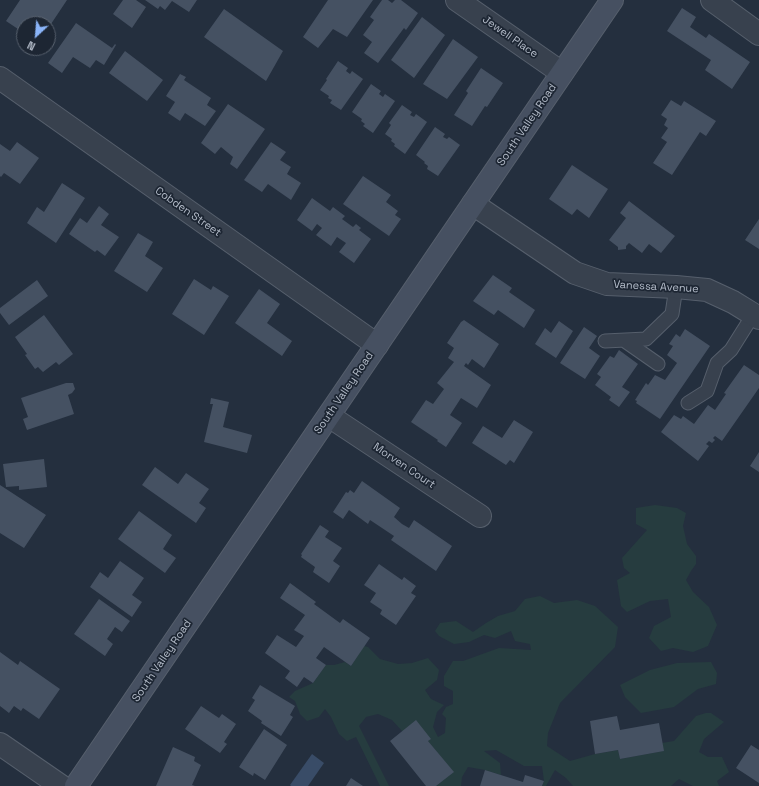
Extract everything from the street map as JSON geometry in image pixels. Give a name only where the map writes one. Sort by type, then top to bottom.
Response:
[{"type":"main road","name":"South Valley Road","points":[[76,786],[612,0]]},
{"type":"street","name":"Jewell Place","points":[[457,0],[562,74]]},
{"type":"street","points":[[712,0],[759,34]]},
{"type":"street","name":"Cobden Street","points":[[0,78],[377,345]]},
{"type":"street","name":"Vanessa Avenue","points":[[473,204],[576,272],[607,284],[707,290],[733,302],[756,317]]},
{"type":"street","name":"Morven Court","points":[[329,416],[480,516]]},
{"type":"street","points":[[0,744],[61,786]]},
{"type":"lane","points":[[605,341],[646,339],[672,314],[676,287]]},
{"type":"lane","points":[[688,402],[707,391],[718,363],[731,350],[756,317]]},
{"type":"lane","points":[[625,340],[658,364]]},
{"type":"green space","points":[[655,505],[677,508],[686,513],[683,526],[687,544],[696,556],[696,564],[686,580],[693,592],[709,607],[717,625],[708,646],[693,652],[673,648],[661,651],[649,638],[654,626],[671,617],[668,599],[650,601],[627,612],[621,606],[617,580],[630,573],[624,568],[622,558],[647,530],[636,524],[636,508]]},
{"type":"green space","points":[[540,596],[554,603],[577,600],[595,606],[618,627],[615,647],[560,703],[548,733],[547,746],[570,761],[595,754],[618,750],[620,759],[663,751],[662,743],[674,741],[696,716],[711,713],[724,722],[704,739],[699,752],[708,757],[722,757],[729,772],[717,781],[719,786],[693,786],[679,779],[671,786],[573,786],[566,778],[555,770],[546,786],[542,786],[544,781],[542,766],[524,766],[496,750],[484,751],[500,763],[501,775],[468,767],[462,777],[461,786],[436,786],[453,772],[428,741],[430,739],[402,731],[392,720],[378,714],[366,717],[359,726],[389,786],[380,786],[356,737],[347,741],[339,734],[331,717],[325,709],[319,717],[307,721],[300,714],[295,701],[289,697],[295,691],[313,683],[326,665],[334,665],[345,662],[351,666],[364,646],[368,647],[380,659],[398,664],[412,663],[428,658],[439,670],[437,680],[425,690],[431,699],[444,705],[437,712],[433,727],[438,737],[445,733],[446,718],[442,714],[446,707],[453,704],[453,691],[444,686],[444,676],[453,661],[463,661],[499,648],[531,650],[530,644],[515,641],[511,631],[495,638],[484,635],[469,642],[454,644],[439,636],[435,631],[440,623],[456,621],[473,632],[498,616],[515,611],[525,599]]},
{"type":"green space","points":[[711,662],[717,673],[716,684],[698,689],[674,707],[641,713],[625,697],[620,685],[650,670],[677,663]]},
{"type":"water","points":[[312,754],[324,763],[308,786],[291,786],[290,785]]},
{"type":"building","points":[[20,0],[67,0],[56,16],[16,16],[16,28],[6,21]]},
{"type":"building","points":[[123,0],[136,0],[146,7],[132,28],[113,14]]},
{"type":"building","points":[[145,0],[197,0],[189,12],[172,1],[165,10],[160,6],[158,9]]},
{"type":"building","points":[[328,0],[373,0],[347,37],[333,29],[318,48],[303,37]]},
{"type":"building","points":[[382,0],[388,0],[392,3],[395,0],[401,0],[418,13],[406,30],[404,28],[378,63],[364,53],[372,42],[363,35],[374,20],[370,17]]},
{"type":"building","points":[[682,8],[696,17],[690,27],[706,38],[709,34],[750,62],[732,89],[705,70],[711,60],[667,31]]},
{"type":"building","points":[[224,9],[283,51],[266,81],[204,37]]},
{"type":"building","points":[[422,17],[445,35],[414,78],[391,60]]},
{"type":"building","points":[[76,23],[112,48],[115,44],[116,45],[104,65],[96,60],[90,68],[73,57],[62,73],[48,63],[53,56],[56,56],[56,52]]},
{"type":"building","points":[[453,39],[478,57],[447,99],[423,84]]},
{"type":"building","points":[[125,51],[163,80],[147,101],[109,73]]},
{"type":"building","points":[[338,61],[348,68],[346,71],[350,74],[352,71],[363,79],[341,110],[330,103],[332,100],[328,98],[329,96],[320,90]]},
{"type":"building","points":[[481,68],[503,83],[472,126],[454,115],[468,93],[466,91]]},
{"type":"building","points":[[180,74],[186,77],[184,80],[211,98],[207,105],[216,111],[205,126],[185,113],[180,121],[168,113],[175,102],[166,96]]},
{"type":"building","points":[[371,84],[381,91],[379,94],[383,97],[385,94],[395,101],[373,133],[363,126],[365,124],[361,121],[362,119],[352,112]]},
{"type":"building","points":[[671,100],[681,106],[684,101],[716,121],[706,136],[700,132],[672,175],[653,163],[667,142],[661,138],[668,128],[664,125],[667,119],[661,115]]},
{"type":"building","points":[[228,104],[265,129],[237,169],[230,164],[233,157],[221,147],[215,154],[201,143]]},
{"type":"building","points":[[402,105],[412,112],[410,115],[414,117],[416,114],[427,122],[405,154],[394,146],[395,144],[391,141],[392,139],[385,134],[391,125],[389,123]]},
{"type":"building","points":[[435,127],[445,134],[443,137],[447,139],[449,137],[460,145],[438,176],[427,169],[428,166],[424,163],[425,162],[416,155]]},
{"type":"building","points":[[17,142],[39,158],[20,184],[4,173],[1,177],[0,176],[0,144],[10,151]]},
{"type":"building","points":[[271,142],[286,152],[280,160],[291,167],[287,174],[301,183],[291,200],[268,184],[262,192],[244,180]]},
{"type":"building","points":[[572,165],[608,189],[589,218],[577,209],[572,215],[549,199]]},
{"type":"building","points":[[363,176],[391,195],[386,202],[398,211],[395,215],[401,219],[389,236],[343,204]]},
{"type":"building","points":[[62,183],[85,198],[56,243],[27,223],[37,207],[44,212]]},
{"type":"building","points":[[312,198],[330,211],[333,207],[345,216],[342,219],[353,227],[356,224],[361,228],[359,230],[371,239],[354,263],[339,252],[346,243],[337,237],[331,246],[316,235],[322,228],[317,224],[312,231],[297,220]]},
{"type":"building","points":[[629,201],[675,236],[661,253],[649,244],[642,253],[629,243],[626,246],[626,249],[618,250],[618,247],[609,240],[626,218],[620,213]]},
{"type":"building","points":[[99,206],[109,214],[101,225],[119,237],[105,256],[97,250],[95,252],[69,234],[80,218],[87,223]]},
{"type":"building","points":[[759,219],[759,249],[745,240]]},
{"type":"building","points":[[138,233],[153,242],[145,256],[163,268],[147,292],[114,271]]},
{"type":"building","points":[[493,275],[512,288],[509,292],[535,310],[524,328],[498,310],[494,315],[473,301]]},
{"type":"building","points":[[194,279],[211,290],[213,286],[229,296],[204,335],[172,314]]},
{"type":"building","points":[[37,280],[48,296],[9,325],[0,313],[0,308]]},
{"type":"building","points":[[259,289],[280,304],[267,323],[292,341],[282,356],[235,323]]},
{"type":"building","points":[[44,315],[73,354],[59,365],[56,362],[43,372],[38,367],[35,369],[15,337]]},
{"type":"building","points":[[464,320],[499,344],[484,368],[472,359],[468,365],[466,363],[464,366],[491,385],[477,408],[461,398],[450,415],[462,423],[446,447],[411,422],[426,400],[433,404],[444,389],[437,383],[454,362],[448,358],[454,348],[447,343],[461,322]]},
{"type":"building","points":[[559,321],[573,331],[556,358],[535,344],[545,328],[551,333]]},
{"type":"building","points":[[584,327],[597,336],[589,348],[600,356],[585,379],[560,363]]},
{"type":"building","points":[[685,329],[710,346],[660,419],[636,403],[637,401],[635,400],[646,383],[648,385],[655,375],[665,380],[677,363],[667,355],[673,346],[669,344],[676,334],[680,337]]},
{"type":"building","points":[[619,350],[638,364],[622,387],[630,392],[619,407],[609,400],[611,397],[595,385],[601,377],[597,374],[610,356],[614,358]]},
{"type":"building","points":[[744,365],[759,375],[759,388],[722,441],[715,436],[713,438],[715,440],[712,443],[709,441],[706,444],[709,446],[698,461],[661,432],[674,415],[681,419],[683,416],[694,424],[708,405],[715,410],[726,394],[724,393]]},
{"type":"building","points":[[66,383],[73,383],[75,389],[68,395],[74,414],[27,430],[23,419],[28,417],[21,398]]},
{"type":"building","points":[[211,398],[229,402],[223,427],[252,435],[247,453],[204,442],[213,404],[210,404]]},
{"type":"building","points":[[514,420],[533,432],[514,463],[510,460],[506,465],[472,443],[483,426],[502,438]]},
{"type":"building","points":[[759,452],[759,472],[750,466]]},
{"type":"building","points":[[44,459],[47,487],[19,490],[19,486],[6,487],[3,464]]},
{"type":"building","points":[[155,467],[178,484],[186,473],[209,489],[199,503],[206,508],[196,523],[142,485]]},
{"type":"building","points":[[362,481],[400,508],[394,517],[402,524],[409,528],[414,520],[452,546],[436,571],[391,540],[394,536],[370,520],[368,524],[349,510],[343,519],[333,512],[346,492],[348,493],[350,490],[354,493]]},
{"type":"building","points":[[0,485],[46,515],[24,548],[0,533]]},
{"type":"building","points":[[139,511],[172,535],[163,549],[176,558],[165,573],[118,539]]},
{"type":"building","points":[[320,525],[329,531],[325,537],[342,548],[333,561],[340,566],[329,583],[313,572],[315,567],[301,557],[301,554]]},
{"type":"building","points":[[120,561],[144,578],[132,595],[142,602],[132,617],[90,587],[100,572],[108,578]]},
{"type":"building","points":[[379,564],[402,580],[404,577],[416,586],[411,593],[416,596],[396,625],[380,614],[382,610],[370,602],[376,593],[364,585]]},
{"type":"building","points":[[290,583],[316,602],[314,604],[340,623],[343,619],[370,638],[351,666],[324,647],[316,658],[326,665],[313,683],[304,677],[297,687],[285,678],[290,671],[265,653],[277,635],[296,647],[304,636],[294,630],[305,615],[280,598]]},
{"type":"building","points":[[99,599],[130,621],[122,632],[115,627],[107,639],[113,644],[105,656],[74,634]]},
{"type":"building","points":[[0,652],[18,665],[20,661],[60,689],[39,719],[23,708],[21,711],[14,706],[9,713],[0,706]]},
{"type":"building","points":[[260,685],[295,706],[290,715],[293,717],[281,736],[261,723],[262,721],[248,711],[255,700],[252,698]]},
{"type":"building","points":[[201,706],[219,718],[222,714],[236,724],[224,742],[227,744],[220,753],[185,729]]},
{"type":"building","points":[[617,716],[620,730],[659,723],[664,751],[620,759],[618,750],[595,754],[590,721]]},
{"type":"building","points":[[416,720],[431,739],[428,741],[454,772],[436,786],[426,786],[390,741]]},
{"type":"building","points":[[264,729],[287,745],[265,780],[254,773],[253,776],[239,767]]},
{"type":"building","points":[[751,745],[759,750],[759,783],[736,768]]},
{"type":"building","points":[[173,747],[195,757],[194,761],[201,765],[192,785],[195,786],[156,786]]},
{"type":"building","points":[[485,770],[523,782],[525,775],[544,781],[542,786],[480,786]]},
{"type":"building","points":[[351,778],[363,786],[346,786]]}]
